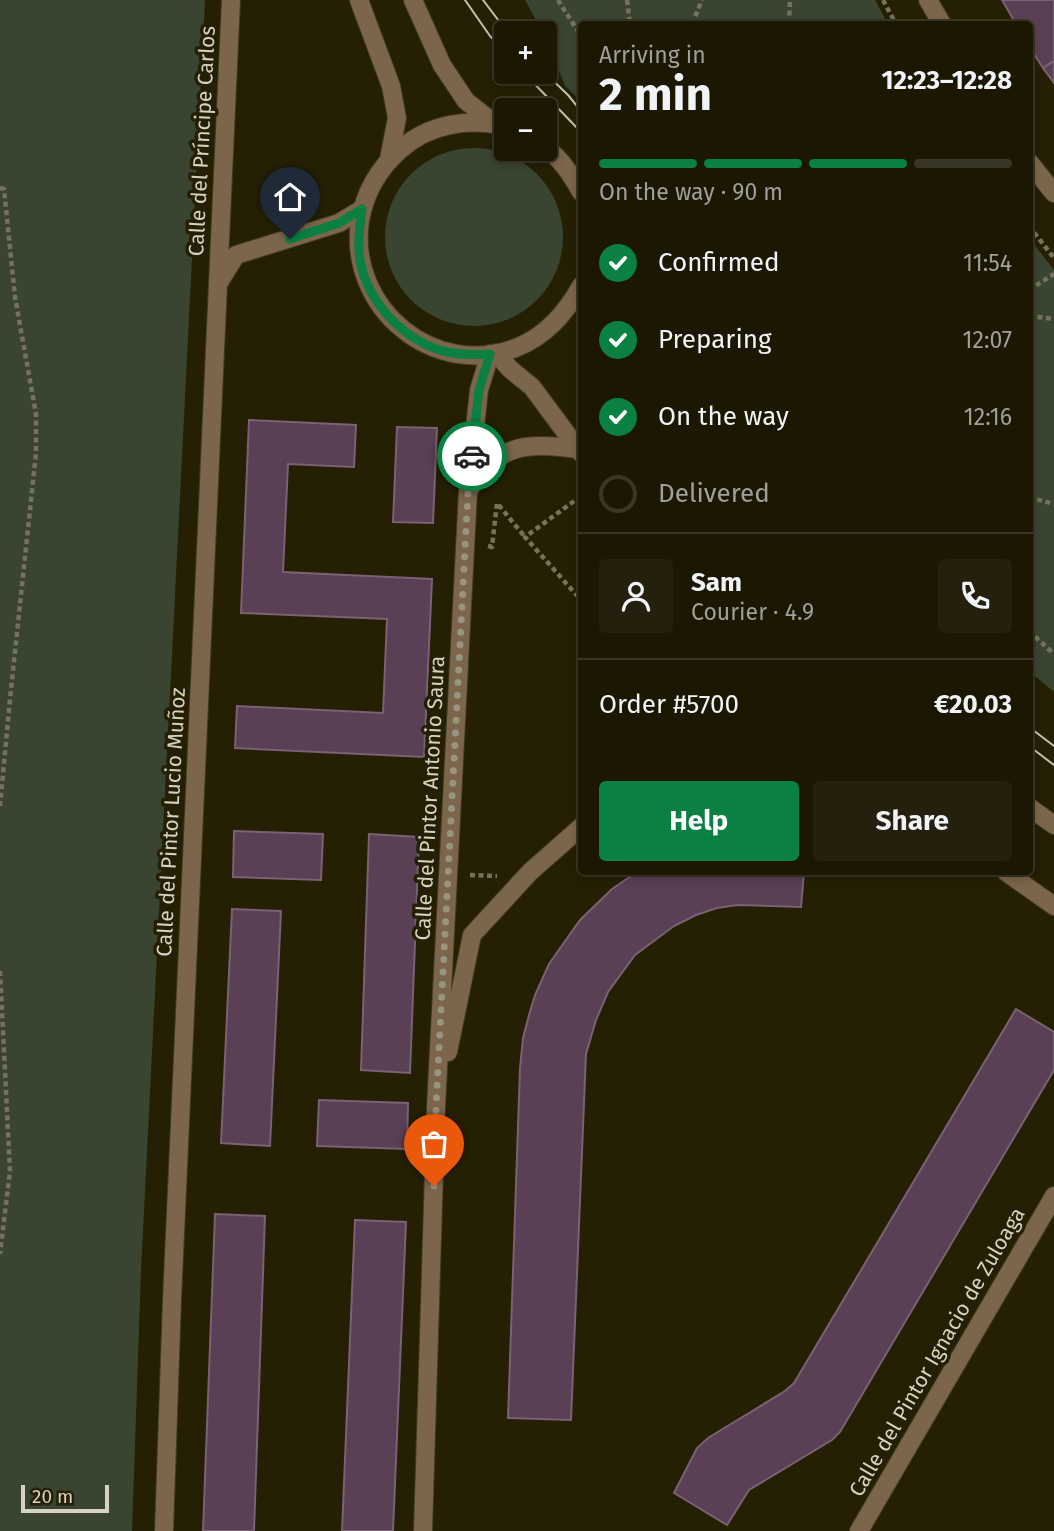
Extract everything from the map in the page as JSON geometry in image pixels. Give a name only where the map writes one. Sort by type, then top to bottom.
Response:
[{"type":"street","name":"Calle del Príncipe Carlos","points":[[218,284],[231,0]]},
{"type":"street","points":[[359,0],[391,86],[397,118],[389,159]]},
{"type":"street","points":[[413,0],[442,65],[466,101],[494,121]]},
{"type":"street","points":[[928,0],[940,21]]},
{"type":"street","points":[[494,124],[471,122],[426,132],[389,159],[377,174],[362,209],[359,231],[359,254],[374,297],[404,331],[434,347],[467,355],[493,354],[538,337],[556,322],[578,291]]},
{"type":"street","points":[[557,157],[578,186]]},
{"type":"street","points":[[1033,167],[1054,193]]},
{"type":"street","points":[[218,284],[236,255],[339,223],[362,209]]},
{"type":"street","name":"Calle del Pintor Lucio Muñoz","points":[[164,1531],[218,284]]},
{"type":"street","points":[[493,354],[532,387],[578,448]]},
{"type":"street","name":"Calle del Pintor Antonio Saura","points":[[424,1531],[436,1107],[468,491],[479,390],[493,354]]},
{"type":"street","points":[[468,491],[488,465],[512,449],[544,445],[578,451]]},
{"type":"street","points":[[1033,810],[1054,825]]},
{"type":"street","name":"Calle del Pintor Antonio Saura","points":[[436,1107],[472,935],[525,877],[578,830]]},
{"type":"street","points":[[1010,875],[1054,906]]},
{"type":"street","name":"Calle del Pintor Ignacio de Zuloaga","points":[[859,1531],[1054,1196]]},
{"type":"path","points":[[558,0],[578,31]]},
{"type":"path","points":[[626,0],[630,21]]},
{"type":"path","points":[[693,21],[702,0]]},
{"type":"path","points":[[789,21],[790,0]]},
{"type":"path","points":[[883,0],[894,21]]},
{"type":"path","points":[[0,188],[4,189],[15,298],[36,414],[36,453],[0,806]]},
{"type":"path","points":[[1033,231],[1054,258]]},
{"type":"path","points":[[1033,287],[1054,274]]},
{"type":"path","points":[[1033,316],[1054,319]]},
{"type":"path","points":[[525,537],[578,498]]},
{"type":"path","points":[[1033,498],[1054,504]]},
{"type":"path","points":[[466,541],[492,547],[497,503],[578,597]]},
{"type":"path","points":[[1033,635],[1054,654]]},
{"type":"path","points":[[449,874],[525,877]]},
{"type":"path","points":[[0,971],[10,1171],[0,1254]]},
{"type":"green space","points":[[0,0],[205,0],[141,1271],[132,1531],[0,1531]]},
{"type":"green space","points":[[525,0],[875,0],[886,21],[578,21],[578,98],[565,86],[557,66],[557,21],[536,21]]},
{"type":"green space","points":[[457,150],[491,150],[494,151],[494,161],[523,163],[537,174],[548,188],[561,220],[561,254],[548,286],[537,300],[523,311],[491,324],[457,324],[425,311],[411,300],[400,286],[387,254],[387,220],[400,188],[411,174],[425,163]]},
{"type":"green space","points":[[1033,243],[1054,270],[1054,692],[1033,674]]},
{"type":"building","points":[[1002,0],[1054,0],[1054,61],[1043,68],[1033,52],[1033,21],[1014,21]]},
{"type":"building","points":[[1054,61],[1054,83],[1043,68]]},
{"type":"building","points":[[249,420],[356,425],[354,467],[288,464],[283,572],[432,579],[424,757],[235,748],[237,706],[383,713],[387,619],[241,613]]},
{"type":"building","points":[[397,427],[437,428],[433,523],[393,522]]},
{"type":"building","points":[[234,831],[323,834],[321,880],[233,877]]},
{"type":"building","points":[[369,834],[419,837],[410,1073],[361,1070]]},
{"type":"building","points":[[633,875],[804,875],[801,907],[738,905],[696,915],[674,926],[635,955],[608,992],[586,1054],[571,1420],[508,1418],[523,1038],[535,995],[549,964],[580,920],[612,889]]},
{"type":"building","points":[[232,909],[281,911],[270,1146],[221,1143]]},
{"type":"building","points":[[1016,1009],[1054,1032],[1054,1070],[840,1432],[832,1440],[749,1490],[727,1525],[674,1493],[697,1448],[708,1438],[794,1383]]},
{"type":"building","points":[[319,1100],[408,1103],[407,1149],[317,1146]]},
{"type":"building","points":[[215,1214],[265,1216],[254,1531],[203,1531]]},
{"type":"building","points":[[355,1220],[406,1222],[393,1531],[342,1531]]},
{"type":"tram line","points":[[465,0],[494,40]]},
{"type":"tram line","points":[[483,0],[499,21]]},
{"type":"tram line","points":[[535,84],[578,129]]},
{"type":"tram line","points":[[557,84],[578,107]]},
{"type":"tram line","points":[[1033,730],[1054,746]]},
{"type":"tram line","points":[[1033,749],[1054,765]]},
{"type":"way so far","points":[[434,1186],[468,491],[472,456]]},
{"type":"route","points":[[290,239],[339,223],[362,209],[359,254],[374,297],[388,316],[404,331],[445,351],[467,355],[490,354],[479,390],[472,456]]}]
